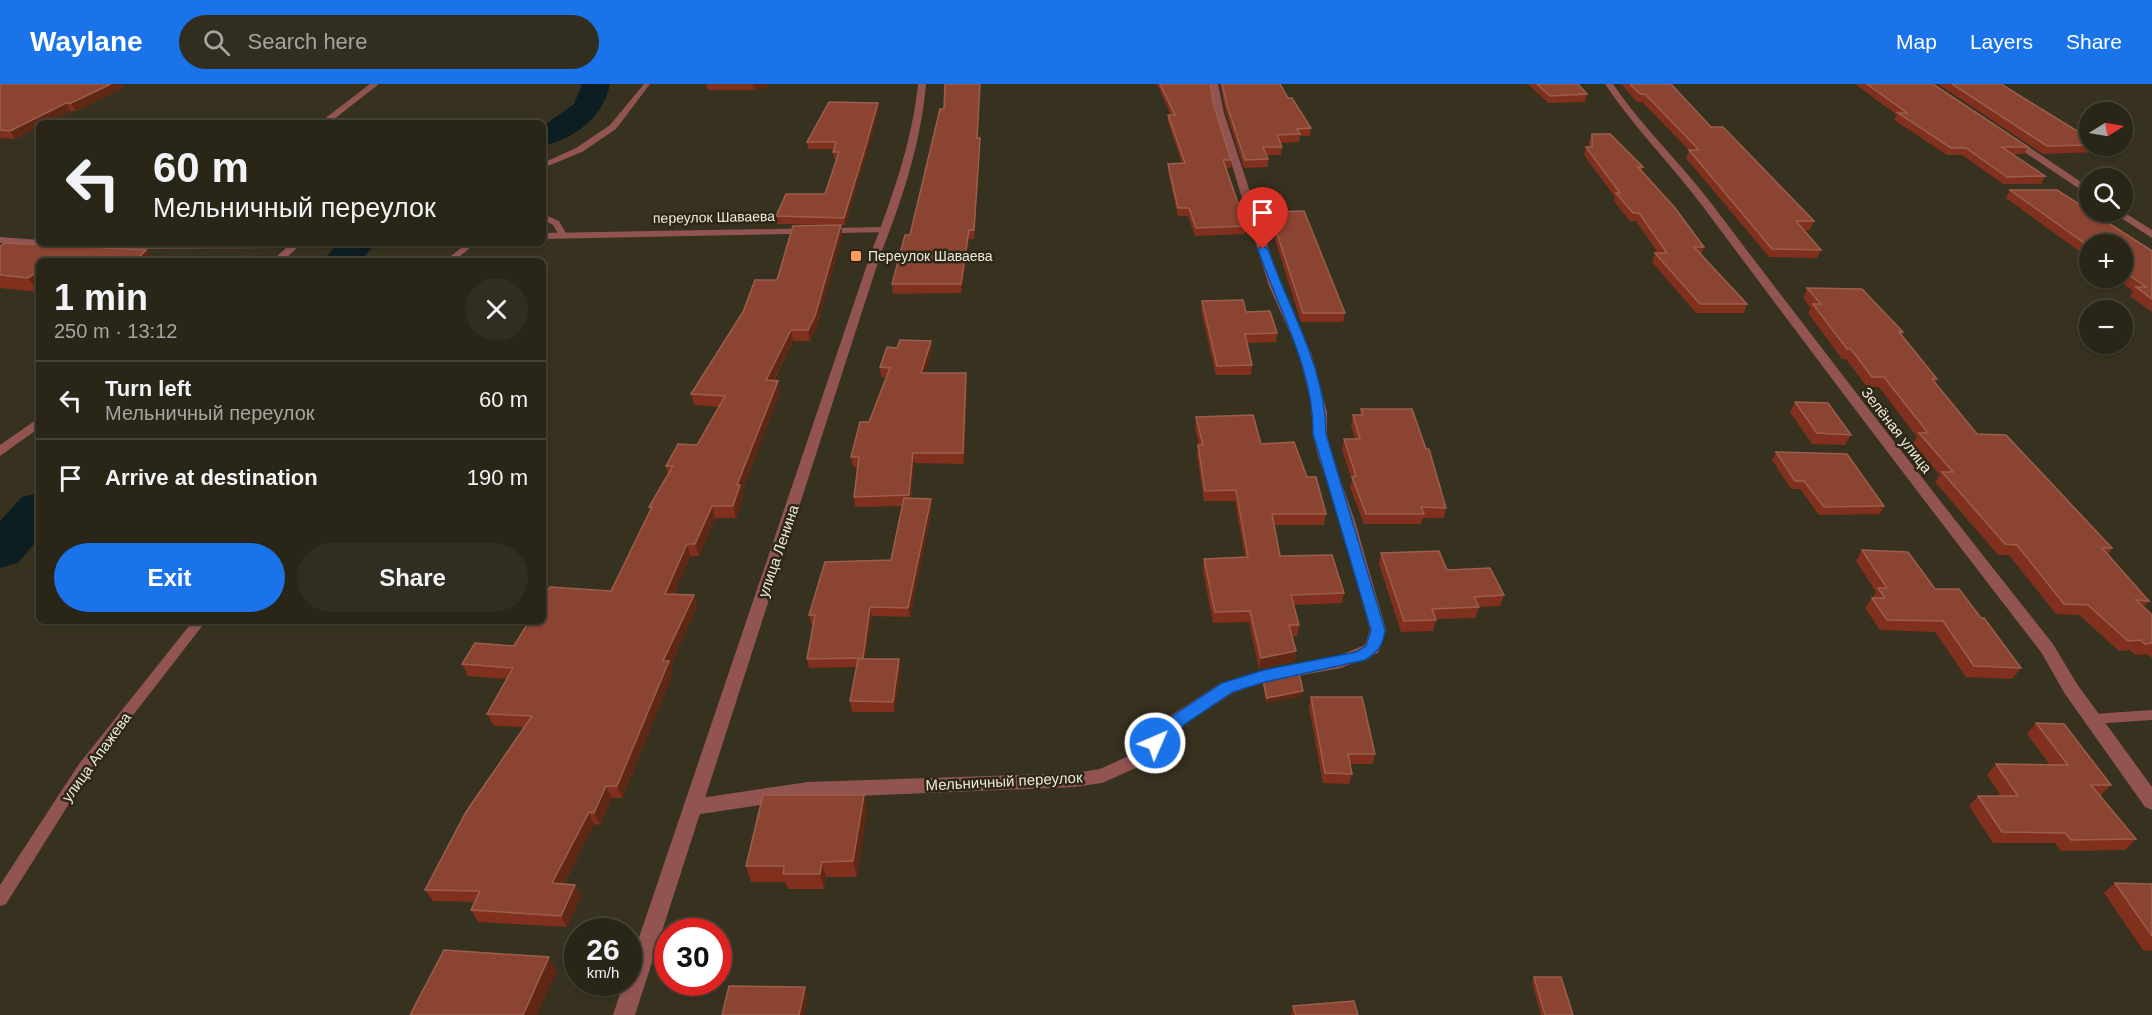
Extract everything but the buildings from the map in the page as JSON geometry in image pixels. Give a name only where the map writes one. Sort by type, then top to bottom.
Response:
[{"type":"street","points":[[327,120],[375,84]]},
{"type":"street","name":"улица Ленина","points":[[624,1015],[885,230],[916,129],[922,84]]},
{"type":"street","name":"Мельничный переулок","points":[[694,807],[808,790],[1074,780],[1102,776],[1139,759],[1179,719],[1227,688],[1264,676],[1341,662],[1372,649],[1378,630],[1348,521],[1325,456],[1320,434],[1320,412],[1305,353],[1272,276],[1220,113],[1214,84]]},
{"type":"street","name":"Зелёная улица","points":[[1609,84],[1632,118],[1692,185],[1856,404],[2047,648],[2093,719],[2152,802]]},
{"type":"street","points":[[2005,135],[2079,185]]},
{"type":"street","points":[[2132,222],[2152,235]]},
{"type":"street","name":"переулок Шаваева","points":[[546,236],[885,230]]},
{"type":"street","points":[[0,240],[36,243]]},
{"type":"street","points":[[280,258],[294,246]]},
{"type":"street","points":[[0,452],[36,424]]},
{"type":"lane","points":[[546,165],[579,150],[614,127],[647,84]]},
{"type":"lane","points":[[546,218],[556,223],[563,235]]},
{"type":"lane","points":[[453,258],[468,246]]},
{"type":"lane","name":"улица Апажева","points":[[0,899],[84,768],[198,624]]},
{"type":"lane","points":[[2093,719],[2152,715]]},
{"type":"waterway","points":[[546,136],[570,124],[584,111],[590,103],[596,84]]},
{"type":"waterway","points":[[344,258],[355,246]]},
{"type":"waterway","points":[[0,551],[36,511]]},
{"type":"place","name":"Переулок Шаваева","points":[[856,256]]},
{"type":"route","points":[[1155,743],[1179,719],[1227,688],[1264,676],[1341,662],[1360,656],[1372,649],[1376,641],[1378,630],[1348,521],[1325,456],[1320,434],[1320,412],[1305,353],[1295,326],[1275,286],[1263,249]]}]
